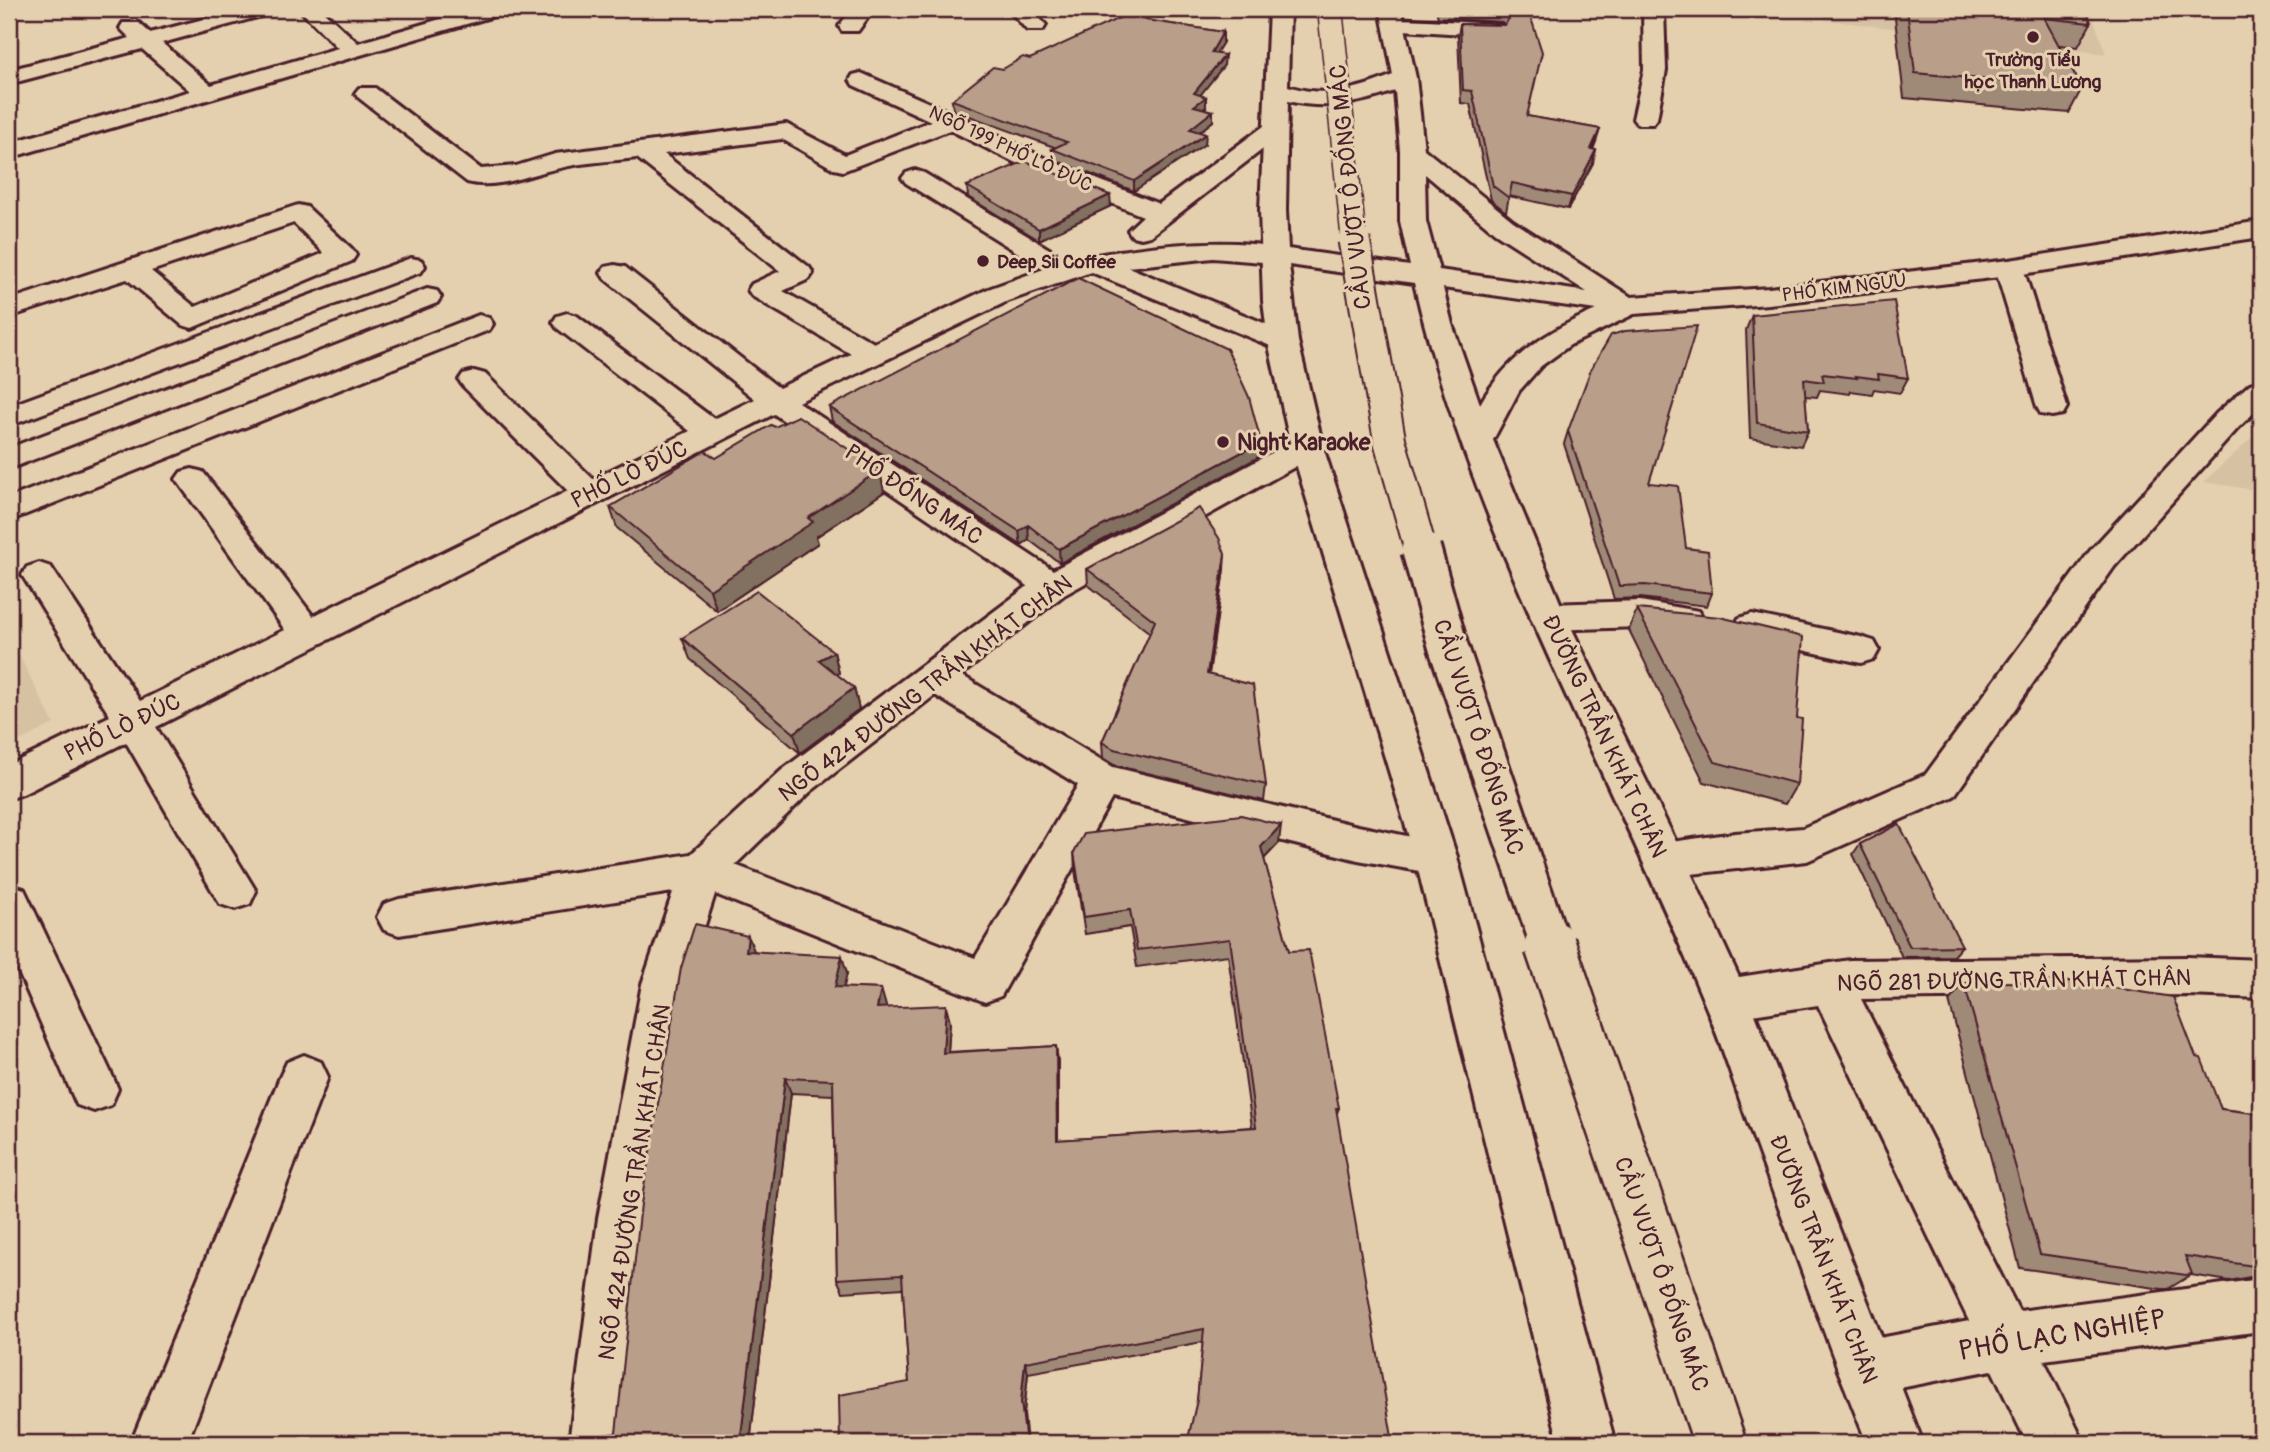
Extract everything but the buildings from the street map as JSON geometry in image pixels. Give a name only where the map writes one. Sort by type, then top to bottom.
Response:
[{"type":"main road","points":[[9,78],[265,9]]},
{"type":"main road","points":[[309,9],[354,50]]},
{"type":"main road","points":[[11,146],[497,9]]},
{"type":"main road","points":[[1019,9],[1035,25]]},
{"type":"main road","points":[[1279,9],[1273,210],[1283,341],[1307,446],[1436,858],[1587,1443]]},
{"type":"main road","name":"CẦU VƯỢT Ô ĐỐNG MÁC","points":[[1330,9],[1360,290],[1390,442],[1448,646],[1720,1443]]},
{"type":"main road","points":[[1645,119],[1655,70],[1653,9]]},
{"type":"main road","points":[[1393,16],[1494,30]]},
{"type":"main road","name":"ĐƯỜNG TRẦN KHÁT CHÂN","points":[[1393,16],[1405,78],[1412,151],[1413,221],[1426,277],[1478,440],[1548,617],[1664,860],[1726,999],[1864,1368],[1895,1443]]},
{"type":"main road","points":[[124,22],[206,93]]},
{"type":"main road","points":[[1278,90],[1298,98],[1340,101],[1363,96],[1405,78]]},
{"type":"main road","name":"NGÕ 199 PHỐ LÒ ĐÚC","points":[[861,80],[1037,164],[1163,215]]},
{"type":"main road","points":[[366,93],[476,177],[519,173],[555,161],[786,131],[843,164],[951,121]]},
{"type":"main road","points":[[1079,266],[1163,215],[1276,128]]},
{"type":"main road","points":[[644,150],[799,273],[762,290],[873,355]]},
{"type":"main road","points":[[1412,151],[1504,227],[1628,306]]},
{"type":"main road","points":[[915,177],[1079,266],[1283,341]]},
{"type":"main road","points":[[9,309],[131,268],[298,214],[342,255],[192,320],[131,268]]},
{"type":"main road","name":"PHỐ KIM NGƯU","points":[[1275,255],[1628,306],[1769,296],[2009,268],[2216,239],[2261,229]]},
{"type":"main road","name":"PHỐ LÒ ĐÚC","points":[[9,783],[776,401],[998,295],[1079,266],[1213,250],[1275,255]]},
{"type":"main road","points":[[9,417],[411,266]]},
{"type":"main road","points":[[2009,268],[2052,407]]},
{"type":"main road","name":"PHỐ ĐỐNG MÁC","points":[[615,273],[776,401],[1052,586]]},
{"type":"main road","points":[[9,459],[426,298]]},
{"type":"main road","points":[[1478,440],[1506,386],[1538,353],[1573,329],[1628,306]]},
{"type":"main road","points":[[567,322],[712,433]]},
{"type":"main road","points":[[9,510],[478,324]]},
{"type":"main road","points":[[474,380],[590,494]]},
{"type":"main road","points":[[1664,860],[1807,844],[1940,785],[2102,559],[2228,420],[2261,390]]},
{"type":"main road","points":[[2228,420],[2261,424]]},
{"type":"main road","name":"NGÕ 424 ĐƯỜNG TRẦN KHÁT CHÂN","points":[[597,1443],[623,1218],[664,984],[702,870],[796,781],[1052,586],[1307,446]]},
{"type":"main road","points":[[192,479],[307,634]]},
{"type":"main road","points":[[39,575],[133,721],[235,891]]},
{"type":"main road","points":[[1548,617],[1640,614],[1758,628],[1861,650]]},
{"type":"main road","points":[[934,676],[1102,780],[1358,843],[1436,858]]},
{"type":"main road","points":[[399,917],[702,870],[985,982],[1102,780]]},
{"type":"main road","points":[[9,902],[94,1088]]},
{"type":"main road","name":"NGÕ 281 ĐƯỜNG TRẦN KHÁT CHÂN","points":[[1726,999],[1850,980],[2175,976],[2261,979]]},
{"type":"main road","points":[[1830,983],[2056,1443]]},
{"type":"main road","points":[[159,1443],[304,1077]]},
{"type":"main road","name":"PHỐ LẠC NGHIỆP","points":[[1864,1368],[2006,1340],[2261,1305]]},
{"type":"shaded area","name":"Trường Tiểu học Thanh Lương","points":[[1824,9],[2090,9],[2106,54],[1825,20]]},
{"type":"shaded area","points":[[2261,430],[2261,491],[2203,482]]},
{"type":"shaded area","points":[[9,635],[54,724],[9,746]]},
{"type":"place","name":"Trường Tiểu học Thanh Lương","points":[[2033,37]]},
{"type":"place","name":"Deep Sii Coffee","points":[[983,261]]},
{"type":"place","name":"Night Karaoke","points":[[1223,442]]}]
